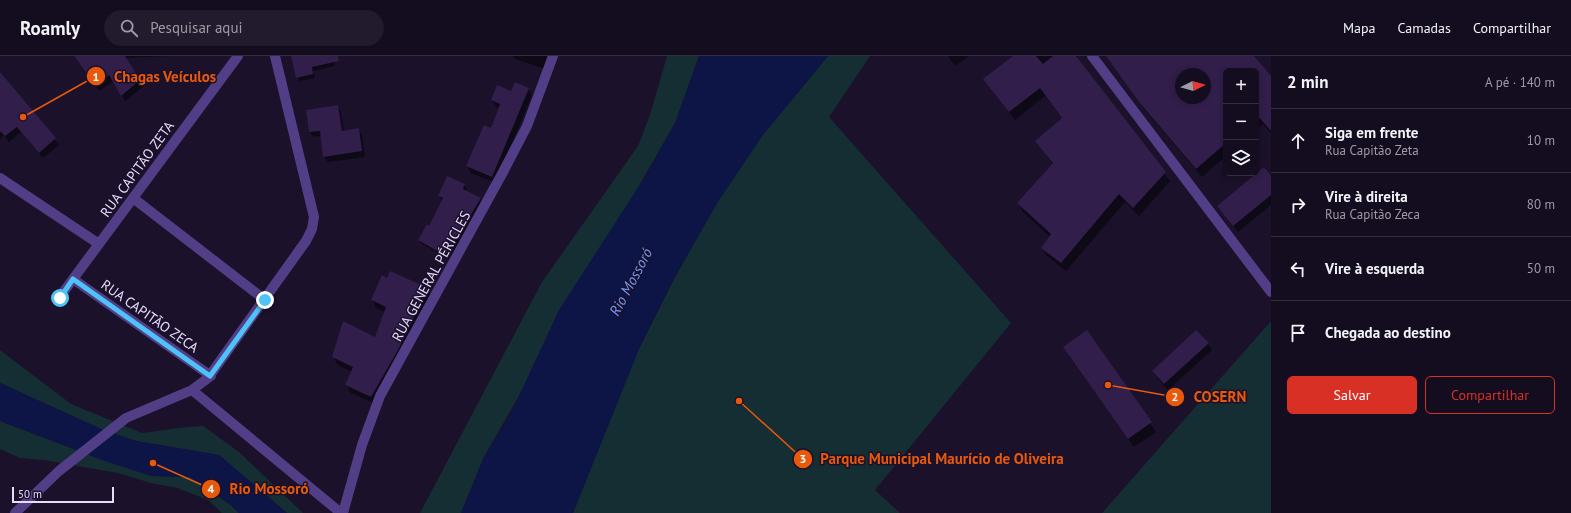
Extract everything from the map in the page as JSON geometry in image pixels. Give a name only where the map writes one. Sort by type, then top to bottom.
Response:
[{"type":"street","name":"RUA CAPITÃO ZETA","points":[[60,298],[238,56]]},
{"type":"street","points":[[15,513],[59,471],[126,418],[192,390],[210,376],[306,241],[312,229],[314,217],[275,56]]},
{"type":"street","name":"RUA GENERAL PÉRICLES","points":[[342,513],[362,445],[380,396],[503,172],[526,126],[553,56]]},
{"type":"street","points":[[1092,56],[1271,292]]},
{"type":"street","points":[[0,178],[99,244]]},
{"type":"street","points":[[133,198],[265,300]]},
{"type":"street","name":"RUA CAPITÃO ZECA","points":[[73,279],[210,376]]},
{"type":"street","points":[[192,390],[342,513]]},
{"type":"green space","points":[[667,56],[699,56],[675,123],[484,457],[461,513],[420,513],[542,282],[638,146],[650,115]]},
{"type":"green space","points":[[828,56],[870,56],[829,117],[1011,323],[875,490],[900,513],[573,513],[639,348],[675,277],[717,203],[762,136]]},
{"type":"green space","points":[[1271,321],[1271,513],[1102,513]]},
{"type":"green space","points":[[0,350],[71,404],[142,433],[203,426],[239,452],[303,513],[287,513],[219,455],[136,441],[101,429],[0,383]]},
{"type":"green space","points":[[0,421],[105,461],[152,476],[190,477],[231,505],[239,513],[222,513],[208,500],[177,488],[151,483],[118,473],[44,460],[20,458],[0,449]]},
{"type":"water","points":[[699,56],[828,56],[762,136],[717,203],[675,277],[639,349],[573,513],[461,513],[484,457],[511,413],[559,310],[646,175],[675,123]]},
{"type":"water","points":[[0,383],[101,429],[136,441],[219,455],[287,513],[239,513],[231,505],[190,477],[152,476],[105,461],[0,421]]},
{"type":"building","points":[[74,56],[125,56],[140,80],[121,96],[109,75],[95,85]]},
{"type":"building","points":[[291,56],[338,56],[339,61],[312,67],[313,74],[296,78]]},
{"type":"building","points":[[1013,56],[1036,56],[1043,64],[1053,56],[1076,56],[1166,172],[1133,208],[1119,194],[1061,263],[1041,248],[1051,234],[1017,203],[1053,163],[1035,141],[1062,118],[1040,88],[1009,112],[983,79]]},
{"type":"building","points":[[1106,56],[1254,56],[1271,76],[1271,131],[1259,117],[1259,68],[1223,68],[1223,146],[1196,169],[1139,102]]},
{"type":"building","points":[[0,72],[56,138],[39,153],[17,127],[5,136],[0,131]]},
{"type":"building","points":[[515,82],[529,88],[492,177],[466,166],[484,125],[491,128],[500,104],[491,100],[497,85],[511,91]]},
{"type":"building","points":[[338,105],[342,131],[359,128],[362,151],[323,157],[320,131],[309,132],[306,110]]},
{"type":"building","points":[[1264,167],[1271,176],[1271,195],[1233,226],[1217,206],[1253,176],[1259,176],[1259,171]]},
{"type":"building","points":[[447,176],[465,184],[463,189],[481,198],[446,256],[418,240],[427,224],[429,226],[443,198],[438,196]]},
{"type":"building","points":[[390,271],[428,288],[398,350],[371,397],[345,385],[353,367],[332,357],[343,321],[375,337],[386,307],[371,300],[382,275],[387,278]]},
{"type":"building","points":[[1087,330],[1152,422],[1128,439],[1063,347]]},
{"type":"building","points":[[1196,330],[1209,343],[1164,384],[1152,371]]},
{"type":"place","name":"Chagas Veículos","points":[[23,117]]},
{"type":"place","name":"COSERN","points":[[1108,385]]},
{"type":"place","name":"Parque Municipal Maurício de Oliveira","points":[[739,401]]},
{"type":"place","name":"Rio Mossoró","points":[[153,463]]},
{"type":"route","points":[[60,298],[73,279],[210,376],[265,300]]}]
